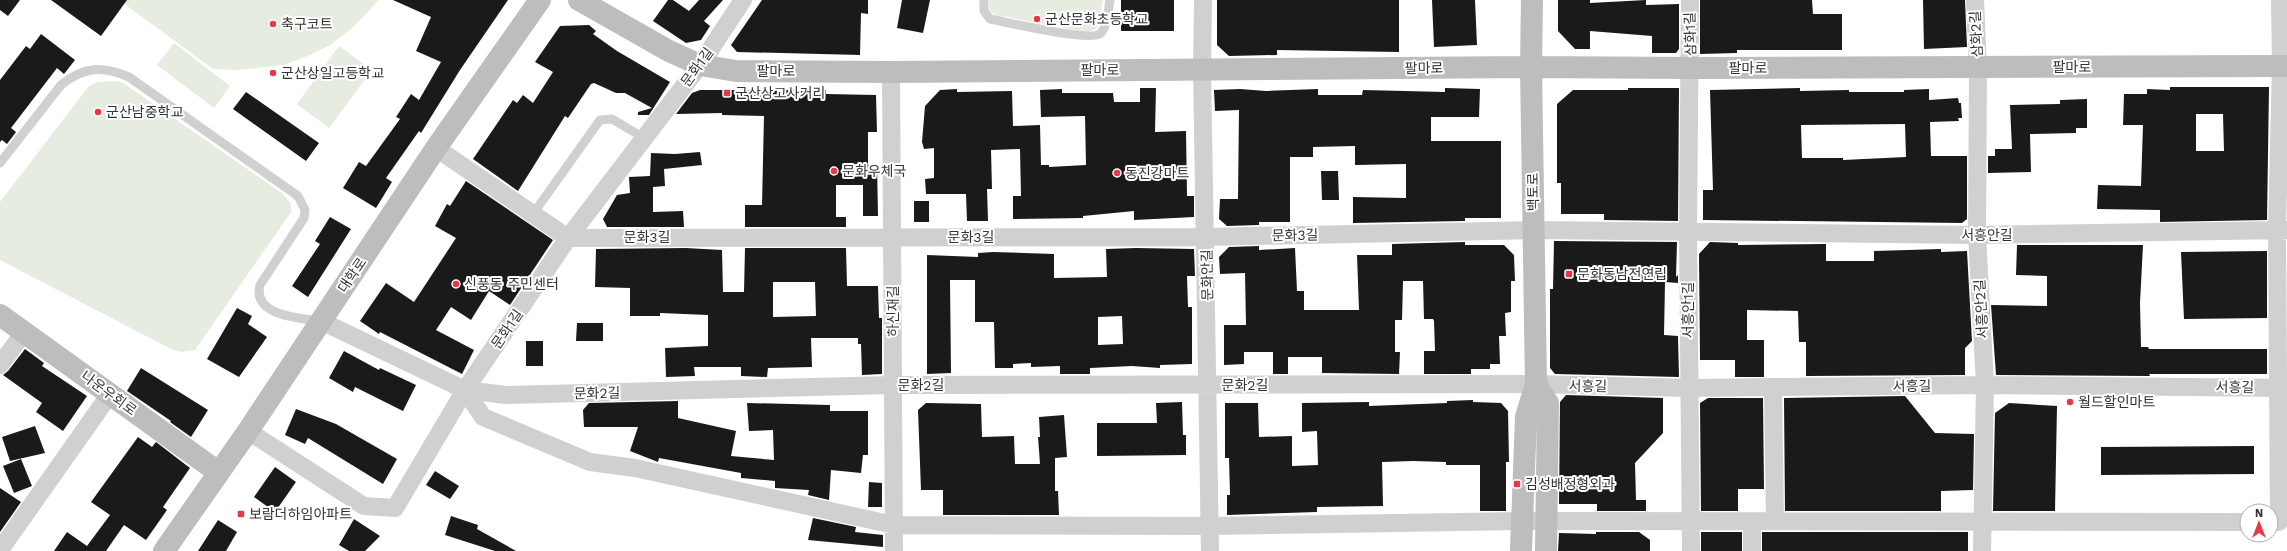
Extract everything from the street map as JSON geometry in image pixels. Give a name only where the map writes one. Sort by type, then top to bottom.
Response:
[{"type":"street","name":"대학로","points":[[164,551],[248,431],[436,148],[540,0]]},
{"type":"street","name":"팔마로","points":[[579,0],[669,51],[700,65],[736,71],[891,72],[1531,67],[1978,68],[2284,66]]},
{"type":"street","name":"문화1길","points":[[248,431],[364,506],[395,508],[465,390],[568,238],[700,65],[743,0]]},
{"type":"street","name":"문화안길","points":[[1203,0],[1202,70],[1206,237],[1210,551]]},
{"type":"street","name":"백토로","points":[[1521,551],[1526,417],[1536,384],[1531,67],[1532,0]]},
{"type":"street","name":"삼화1길","points":[[1690,0],[1691,68]]},
{"type":"street","name":"삼화2길","points":[[1975,0],[1978,68]]},
{"type":"street","points":[[2279,522],[2282,388],[2284,66],[2280,0]]},
{"type":"street","name":"서흥안1길","points":[[1691,68],[1688,233],[1691,551]]},
{"type":"street","name":"서흥안2길","points":[[1978,68],[1977,235],[1985,385],[1982,551]]},
{"type":"street","name":"하신재길","points":[[891,72],[894,551]]},
{"type":"street","points":[[436,148],[568,238]]},
{"type":"street","name":"문화3길","points":[[568,238],[893,236],[1206,237],[1533,230],[1688,233]]},
{"type":"street","name":"서흥안길","points":[[1688,233],[1977,235],[2282,230]]},
{"type":"street","name":"나운우회로","points":[[0,315],[218,472]]},
{"type":"street","name":"문화2길","points":[[321,321],[465,390],[506,395],[892,385],[1536,384]]},
{"type":"street","points":[[0,364],[24,331]]},
{"type":"street","points":[[1536,384],[1548,403],[1546,551]]},
{"type":"street","name":"서흥길","points":[[1536,384],[1689,388],[1985,385],[2282,388]]},
{"type":"street","points":[[1773,387],[1775,521]]},
{"type":"street","points":[[465,390],[483,417],[590,462],[635,468],[894,525],[1210,526],[1522,521],[2239,522]]},
{"type":"street","points":[[0,550],[110,394]]},
{"type":"street","points":[[1752,521],[1752,551]]},
{"type":"lane","points":[[984,0],[984,11],[990,19],[1080,36],[1097,36],[1104,28],[1110,0]]},
{"type":"lane","points":[[0,163],[61,85],[70,76],[99,68],[110,69],[129,77],[298,196],[305,210],[304,218],[260,285],[259,296],[262,302],[275,312],[296,319],[321,321]]},
{"type":"lane","points":[[533,214],[600,120],[612,119],[644,138]]},
{"type":"shaded area","points":[[119,0],[379,0],[351,29],[330,45],[305,57],[283,65],[237,70],[213,69]]},
{"type":"shaded area","points":[[989,0],[1103,0],[1096,29],[1087,32],[996,15],[990,11]]},
{"type":"shaded area","points":[[174,43],[230,86],[214,108],[157,65]]},
{"type":"shaded area","points":[[339,46],[372,70],[329,128],[297,104]]},
{"type":"shaded area","name":"군산남중학교","points":[[117,81],[123,83],[282,193],[291,204],[291,212],[195,350],[181,352],[173,350],[0,260],[0,202],[89,86],[97,82]]},
{"type":"building","points":[[0,0],[20,0],[8,16],[0,10]]},
{"type":"building","points":[[51,0],[127,0],[101,36]]},
{"type":"building","points":[[393,0],[508,0],[460,70],[421,133],[419,131],[386,178],[392,182],[376,208],[343,188],[359,162],[366,166],[400,119],[396,117],[411,94],[419,100],[441,62],[416,51],[431,17]]},
{"type":"building","points":[[668,0],[673,0],[689,11],[699,0],[723,0],[704,21],[710,26],[701,40],[686,43],[653,21]]},
{"type":"building","points":[[762,0],[868,0],[868,14],[861,13],[860,55],[737,52],[731,45]]},
{"type":"building","points":[[902,0],[930,0],[923,33],[897,28]]},
{"type":"building","points":[[1121,0],[1174,0],[1174,31],[1121,31]]},
{"type":"building","points":[[1217,0],[1399,0],[1399,52],[1277,50],[1277,55],[1229,56],[1217,45]]},
{"type":"building","points":[[1432,0],[1475,0],[1477,45],[1434,47]]},
{"type":"building","points":[[1558,0],[1590,0],[1590,3],[1646,0],[1646,5],[1679,4],[1679,49],[1676,53],[1652,53],[1652,36],[1590,31],[1590,49],[1575,49],[1558,31]]},
{"type":"building","points":[[1700,0],[1812,0],[1813,14],[1842,14],[1842,50],[1737,50],[1737,53],[1700,54]]},
{"type":"building","points":[[1923,0],[1965,0],[1967,47],[1924,49]]},
{"type":"building","points":[[589,25],[596,31],[593,34],[617,51],[670,82],[649,115],[638,115],[638,112],[652,108],[625,93],[616,93],[594,83],[591,84],[568,118],[565,116],[518,191],[473,159],[513,100],[517,103],[523,95],[533,103],[553,72],[535,62],[560,26]]},
{"type":"building","points":[[41,34],[75,60],[64,74],[57,68],[11,128],[16,132],[7,144],[2,140],[0,142],[0,80],[26,46],[30,49]]},
{"type":"building","points":[[2170,87],[2269,87],[2267,220],[2160,222],[2160,210],[2097,209],[2098,185],[2141,186],[2143,125],[2123,125],[2124,94],[2147,94],[2147,89],[2170,90]],"holes":[[[2196,114],[2223,114],[2224,151],[2196,151]]]},
{"type":"building","points":[[1140,88],[1156,88],[1155,132],[1186,131],[1187,196],[1194,196],[1194,217],[1134,220],[1134,211],[1083,216],[1083,218],[1013,219],[1013,196],[1021,196],[1020,149],[991,150],[992,189],[987,189],[988,221],[967,221],[966,194],[926,194],[925,179],[934,178],[934,148],[924,149],[922,142],[925,106],[940,90],[957,89],[957,92],[1012,91],[1013,126],[1040,125],[1041,165],[1049,165],[1049,167],[1086,165],[1085,116],[1041,117],[1040,90],[1062,89],[1062,93],[1113,93],[1114,102],[1140,102]]},
{"type":"building","points":[[1445,88],[1480,89],[1479,117],[1431,117],[1431,141],[1501,141],[1501,218],[1465,218],[1465,221],[1353,223],[1353,197],[1406,198],[1406,164],[1355,165],[1355,146],[1313,147],[1313,157],[1290,157],[1290,222],[1259,222],[1259,225],[1227,226],[1219,219],[1220,199],[1238,199],[1239,110],[1215,111],[1214,90],[1240,89],[1266,91],[1318,89],[1318,95],[1362,95],[1363,90],[1445,92]]},
{"type":"building","points":[[1628,88],[1679,88],[1678,221],[1604,220],[1604,214],[1561,214],[1561,183],[1557,183],[1557,104],[1573,90],[1628,90]]},
{"type":"building","points":[[1800,88],[1800,91],[1849,90],[1849,92],[1904,92],[1904,90],[1929,89],[1929,100],[1958,98],[1959,103],[1961,103],[1962,118],[1958,118],[1959,121],[1930,122],[1931,156],[1967,156],[1967,219],[1962,223],[1703,220],[1703,190],[1713,190],[1710,90]],"holes":[[[1905,124],[1906,157],[1843,160],[1843,158],[1802,158],[1801,125]]]},
{"type":"building","points":[[700,90],[826,90],[826,94],[876,95],[877,132],[868,132],[868,165],[877,165],[878,216],[863,216],[863,185],[836,185],[836,217],[846,217],[846,227],[745,227],[745,205],[762,205],[764,116],[722,115],[722,113],[676,114],[692,93]]},
{"type":"building","points":[[246,92],[319,143],[306,161],[233,109]]},
{"type":"building","points":[[2087,99],[2087,128],[2076,128],[2076,133],[2030,134],[2031,172],[1988,173],[1988,156],[1995,156],[1995,149],[2012,149],[2010,105],[2060,104],[2060,100]]},
{"type":"building","points":[[700,152],[702,165],[664,169],[665,186],[653,187],[653,212],[683,211],[684,227],[607,227],[603,219],[617,195],[630,193],[629,177],[650,176],[651,153],[675,154]]},
{"type":"building","points":[[1321,171],[1338,171],[1339,200],[1322,200]]},
{"type":"building","points":[[466,181],[553,240],[510,305],[489,291],[471,320],[451,307],[436,330],[474,350],[462,374],[380,332],[379,334],[360,321],[386,283],[414,302],[456,238],[435,226],[447,204],[450,206]]},
{"type":"building","points":[[914,201],[929,201],[929,222],[914,222]]},
{"type":"building","points":[[330,217],[351,229],[308,297],[292,286],[320,244],[315,241]]},
{"type":"building","points":[[1554,241],[1677,242],[1676,277],[1678,275],[1678,283],[1665,282],[1664,335],[1678,336],[1679,377],[1555,374],[1550,368],[1550,289],[1553,289]]},
{"type":"building","points":[[1465,242],[1465,245],[1504,245],[1514,255],[1515,281],[1511,281],[1511,312],[1505,313],[1506,336],[1499,336],[1500,364],[1490,364],[1490,369],[1471,369],[1471,374],[1424,374],[1424,351],[1435,351],[1434,321],[1433,319],[1424,319],[1423,281],[1403,281],[1402,320],[1395,320],[1395,352],[1400,352],[1399,374],[1322,373],[1322,357],[1288,357],[1288,374],[1273,374],[1273,352],[1244,352],[1244,364],[1224,365],[1224,325],[1246,325],[1245,273],[1220,274],[1219,257],[1229,247],[1259,246],[1259,250],[1295,248],[1297,291],[1304,291],[1304,310],[1359,310],[1357,255],[1392,255],[1392,244]]},
{"type":"building","points":[[1710,242],[1738,243],[1738,245],[1826,244],[1826,261],[1874,261],[1874,251],[1941,249],[1941,252],[1967,251],[1972,341],[1965,348],[1965,375],[1806,376],[1806,342],[1799,342],[1798,311],[1747,310],[1747,340],[1764,340],[1764,377],[1735,377],[1735,360],[1700,360],[1699,254]]},
{"type":"building","points":[[2017,245],[2143,245],[2140,303],[2141,347],[2148,347],[2149,349],[2267,349],[2267,374],[2149,374],[2150,376],[1996,375],[1991,305],[2047,306],[2047,276],[2016,275]]},
{"type":"building","points":[[686,248],[722,250],[723,292],[744,292],[745,248],[846,248],[847,286],[878,286],[879,318],[882,318],[882,374],[862,375],[861,344],[858,344],[858,338],[811,338],[812,367],[768,368],[767,377],[741,376],[741,367],[694,367],[695,376],[666,377],[665,348],[708,346],[708,315],[660,313],[660,316],[630,316],[630,288],[595,287],[596,249]],"holes":[[[773,282],[815,282],[816,316],[773,317]]]},
{"type":"building","points":[[1106,249],[1194,249],[1195,276],[1187,276],[1188,307],[1192,307],[1192,364],[1160,365],[1160,368],[1132,366],[1090,368],[1090,374],[1060,374],[1060,366],[1031,367],[1031,363],[1013,364],[1013,368],[995,368],[994,322],[975,322],[975,280],[950,280],[951,373],[927,374],[927,255],[978,257],[978,253],[993,252],[1054,254],[1054,278],[1107,277]],"holes":[[[1122,316],[1123,344],[1098,345],[1098,317]]]},
{"type":"building","points":[[2267,251],[2267,318],[2184,319],[2181,252]]},
{"type":"building","points":[[237,308],[252,316],[248,324],[267,337],[239,377],[207,359]]},
{"type":"building","points":[[577,323],[603,323],[603,341],[576,341]]},
{"type":"building","points":[[526,341],[543,341],[543,366],[526,366]]},
{"type":"building","points":[[25,349],[44,363],[42,366],[87,396],[63,431],[36,412],[42,403],[3,375],[8,371]]},
{"type":"building","points":[[344,351],[379,370],[380,368],[416,385],[403,411],[355,387],[353,392],[329,378]]},
{"type":"building","points":[[141,368],[208,410],[191,437],[170,422],[171,421],[127,391]]},
{"type":"building","points":[[1566,395],[1663,398],[1663,433],[1635,463],[1636,500],[1646,500],[1646,511],[1597,511],[1597,504],[1559,504],[1560,402]]},
{"type":"building","points":[[1905,396],[1935,433],[1974,434],[1973,490],[1941,491],[1941,511],[1785,511],[1784,398]]},
{"type":"building","points":[[1708,398],[1763,398],[1764,489],[1738,489],[1738,511],[1701,511],[1700,403]]},
{"type":"building","points":[[1473,400],[1473,402],[1501,403],[1508,411],[1509,462],[1506,462],[1506,511],[1480,511],[1480,465],[1446,465],[1446,462],[1413,461],[1382,462],[1383,506],[1317,507],[1317,512],[1227,515],[1227,495],[1230,495],[1229,458],[1225,458],[1225,403],[1258,403],[1259,437],[1292,436],[1292,466],[1318,465],[1317,431],[1302,432],[1302,403],[1369,402],[1369,406],[1447,403],[1447,401]]},
{"type":"building","points":[[678,401],[678,418],[736,431],[731,456],[774,460],[773,430],[749,431],[747,403],[830,405],[830,411],[868,411],[868,455],[863,455],[861,473],[831,470],[829,500],[808,495],[809,490],[775,488],[775,481],[741,478],[741,473],[659,458],[658,462],[630,451],[638,427],[584,427],[583,410],[589,403]]},
{"type":"building","points":[[1182,402],[1183,435],[1186,435],[1186,455],[1097,456],[1097,423],[1157,423],[1156,403]]},
{"type":"building","points":[[926,403],[981,404],[982,437],[1014,436],[1015,464],[1040,464],[1038,437],[1040,437],[1039,417],[1064,415],[1067,457],[1055,458],[1055,491],[1058,491],[1059,515],[943,515],[943,490],[921,490],[918,410]]},
{"type":"building","points":[[2009,403],[2057,406],[2055,511],[1993,511],[1995,413]]},
{"type":"building","points":[[296,409],[336,424],[397,459],[383,484],[308,438],[305,444],[285,435]]},
{"type":"building","points":[[35,426],[45,453],[10,461],[2,437]]},
{"type":"building","points":[[138,437],[152,447],[156,442],[190,468],[163,507],[167,510],[146,540],[124,525],[106,551],[54,551],[67,532],[87,546],[110,515],[91,502]]},
{"type":"building","points":[[2254,446],[2254,474],[2101,475],[2101,447]]},
{"type":"building","points":[[21,459],[32,486],[14,493],[3,466]]},
{"type":"building","points":[[275,467],[296,482],[275,512],[254,497]]},
{"type":"building","points":[[435,471],[459,486],[450,499],[426,485]]},
{"type":"building","points":[[869,482],[882,483],[882,507],[868,507]]},
{"type":"building","points":[[0,488],[21,502],[0,532]]},
{"type":"building","points":[[451,516],[478,525],[477,529],[516,551],[495,551],[445,535]]},
{"type":"building","points":[[813,518],[856,527],[855,532],[883,535],[883,547],[808,540]]},
{"type":"building","points":[[354,519],[380,536],[365,551],[349,551],[339,545]]},
{"type":"building","points":[[218,520],[237,532],[226,551],[198,551]]},
{"type":"building","points":[[1596,532],[1639,532],[1650,540],[1650,551],[1558,551],[1559,533],[1596,534]]},
{"type":"building","points":[[1701,532],[1742,532],[1742,551],[1701,551]]},
{"type":"building","points":[[1762,532],[1968,532],[1968,551],[1762,551]]},
{"type":"place","name":"군산문화초등학교","points":[[1037,19]]},
{"type":"place","name":"축구코트","points":[[273,24]]},
{"type":"place","name":"군산상일고등학교","points":[[273,73]]},
{"type":"place","name":"군산상고사거리","points":[[727,93]]},
{"type":"place","name":"군산남중학교","points":[[98,112]]},
{"type":"place","name":"문화우체국","points":[[834,171]]},
{"type":"place","name":"동진강마트","points":[[1117,173]]},
{"type":"place","name":"문화동남전연립","points":[[1569,274]]},
{"type":"place","name":"신풍동 주민센터","points":[[456,284]]},
{"type":"place","name":"월드할인마트","points":[[2070,402]]},
{"type":"place","name":"김성배정형외과","points":[[1517,484]]},
{"type":"place","name":"보람더하임아파트","points":[[241,514]]}]
